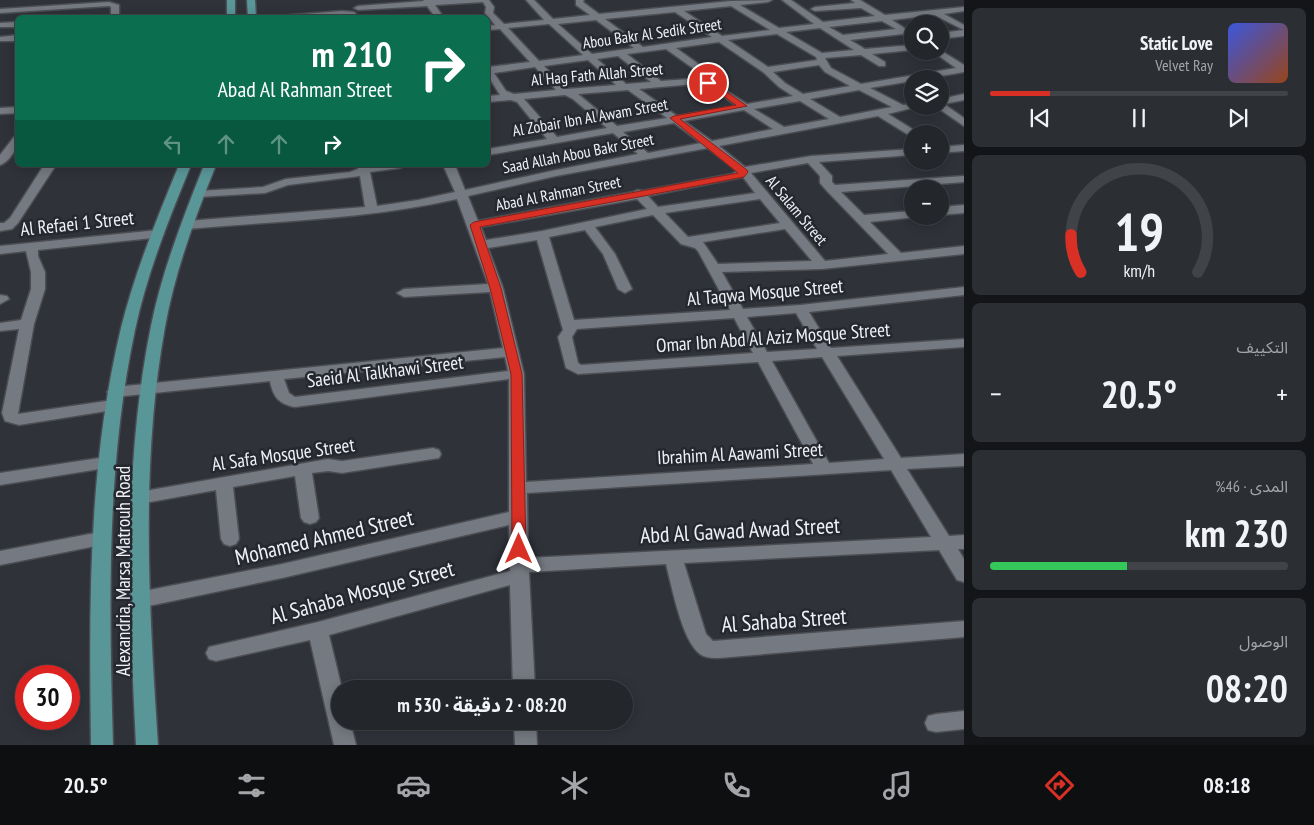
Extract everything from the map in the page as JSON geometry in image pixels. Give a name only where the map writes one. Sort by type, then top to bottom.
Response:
[{"type":"main road","points":[[231,0],[231,15]]},
{"type":"main road","points":[[251,0],[252,15]]},
{"type":"main road","name":"Alexandria, Marsa Matrouh Road","points":[[102,745],[99,613],[100,539],[106,463],[114,399],[128,330],[144,273],[184,167]]},
{"type":"main road","name":"Alexandria, Marsa Matrouh Road","points":[[147,745],[139,600],[139,498],[148,389],[158,326],[172,272],[187,225],[209,167]]},
{"type":"street","points":[[358,8],[428,2],[484,0],[490,7],[489,13],[564,92],[576,97],[646,156]]},
{"type":"street","name":"Al Salam Street","points":[[530,0],[590,57],[627,87],[710,144],[744,172],[822,265]]},
{"type":"street","points":[[580,0],[579,3],[642,50]]},
{"type":"street","points":[[490,28],[768,0]]},
{"type":"street","points":[[786,0],[882,64]]},
{"type":"street","points":[[855,0],[904,31]]},
{"type":"street","points":[[945,0],[963,9]]},
{"type":"street","points":[[428,2],[438,15]]},
{"type":"street","points":[[731,4],[821,59],[824,67],[828,70],[902,109]]},
{"type":"street","points":[[0,11],[115,5],[114,15]]},
{"type":"street","points":[[815,9],[863,5]]},
{"type":"street","points":[[374,7],[379,15]]},
{"type":"street","points":[[676,9],[766,70],[782,85],[839,121]]},
{"type":"street","name":"Abou Bakr Al Sedik Street","points":[[490,71],[821,25],[963,9]]},
{"type":"street","points":[[937,12],[964,28]]},
{"type":"street","points":[[317,15],[342,13],[352,15]]},
{"type":"street","points":[[0,25],[15,24]]},
{"type":"street","points":[[949,35],[964,33]]},
{"type":"street","points":[[841,38],[904,34]]},
{"type":"street","points":[[1,39],[15,38]]},
{"type":"street","points":[[668,46],[708,76],[710,84],[782,132]]},
{"type":"street","points":[[766,70],[863,52],[904,48]]},
{"type":"street","points":[[620,53],[660,84]]},
{"type":"street","points":[[949,60],[964,58]]},
{"type":"street","points":[[949,60],[964,69]]},
{"type":"street","name":"Al Zobair Ibn Al Awam Street","points":[[490,152],[674,118],[964,69]]},
{"type":"street","points":[[490,74],[503,93],[520,100],[554,140]]},
{"type":"street","name":"Al Hag Fath Allah Street","points":[[490,99],[709,80]]},
{"type":"street","points":[[949,100],[964,98]]},
{"type":"street","name":"Saad Allah Abou Bakr Street","points":[[187,225],[372,210],[418,204],[498,185],[902,109]]},
{"type":"street","points":[[0,111],[15,110]]},
{"type":"street","points":[[949,112],[964,123]]},
{"type":"street","points":[[880,113],[904,129]]},
{"type":"street","points":[[0,163],[15,143]]},
{"type":"street","points":[[958,148],[964,158]]},
{"type":"street","name":"Abad Al Rahman Street","points":[[474,225],[741,175],[749,169],[811,159],[904,153]]},
{"type":"street","points":[[811,159],[826,176],[824,182],[898,257]]},
{"type":"street","points":[[0,163],[15,163]]},
{"type":"street","points":[[0,227],[8,226],[14,220],[49,167]]},
{"type":"street","points":[[450,167],[474,225],[496,288],[516,374],[524,680]]},
{"type":"street","points":[[199,194],[261,190],[286,182],[352,175],[363,168],[372,210]]},
{"type":"street","points":[[831,189],[964,179]]},
{"type":"street","points":[[638,193],[685,241],[701,247],[825,470]]},
{"type":"street","points":[[481,245],[542,235],[656,211],[764,195]]},
{"type":"street","points":[[949,210],[964,209]]},
{"type":"street","points":[[860,219],[904,215]]},
{"type":"street","points":[[685,241],[789,225]]},
{"type":"street","points":[[588,226],[609,254],[625,289]]},
{"type":"street","name":"Al Refaei 1 Street","points":[[0,250],[158,234]]},
{"type":"street","points":[[542,235],[569,325]]},
{"type":"street","points":[[6,403],[38,289],[38,272],[32,256],[32,246]]},
{"type":"street","points":[[714,268],[822,265],[964,250]]},
{"type":"street","points":[[404,293],[496,288]]},
{"type":"street","name":"Al Taqwa Mosque Street","points":[[569,325],[800,310],[964,291]]},
{"type":"street","points":[[800,310],[964,575]]},
{"type":"street","points":[[0,327],[27,324]]},
{"type":"street","name":"Omar Ibn Abd Al Aziz Mosque Street","points":[[569,325],[570,330],[565,340],[571,365],[585,370],[964,343]]},
{"type":"street","name":"Saeid Al Talkhawi Street","points":[[6,403],[11,417],[19,420],[114,399],[148,389],[511,352]]},
{"type":"street","name":"Saeid Al Talkhawi Street","points":[[276,376],[283,399],[295,402],[516,374]]},
{"type":"street","name":"Al Safa Mosque Street","points":[[139,498],[328,465],[342,467],[433,454]]},
{"type":"street","name":"Ibrahim Al Aawami Street","points":[[518,488],[964,460]]},
{"type":"street","points":[[0,479],[106,463]]},
{"type":"street","points":[[302,470],[310,518]]},
{"type":"street","points":[[224,483],[230,539]]},
{"type":"street","name":"Mohamed Ahmed Street","points":[[139,600],[232,583],[327,562],[519,516]]},
{"type":"street","points":[[0,558],[100,539]]},
{"type":"street","name":"Abd Al Gawad Awad Street","points":[[520,570],[672,558],[964,542]]},
{"type":"street","name":"Al Sahaba Street","points":[[672,558],[697,638],[708,649],[719,650],[964,630]]},
{"type":"street","name":"Al Sahaba Mosque Street","points":[[216,653],[318,630],[520,570]]},
{"type":"street","points":[[318,630],[346,745]]},
{"type":"street","points":[[936,723],[964,720]]},
{"type":"street","points":[[526,730],[526,745]]},
{"type":"route","points":[[519,549],[516,374],[496,288],[474,225],[741,175],[744,172],[674,118],[743,106],[708,83]]}]
